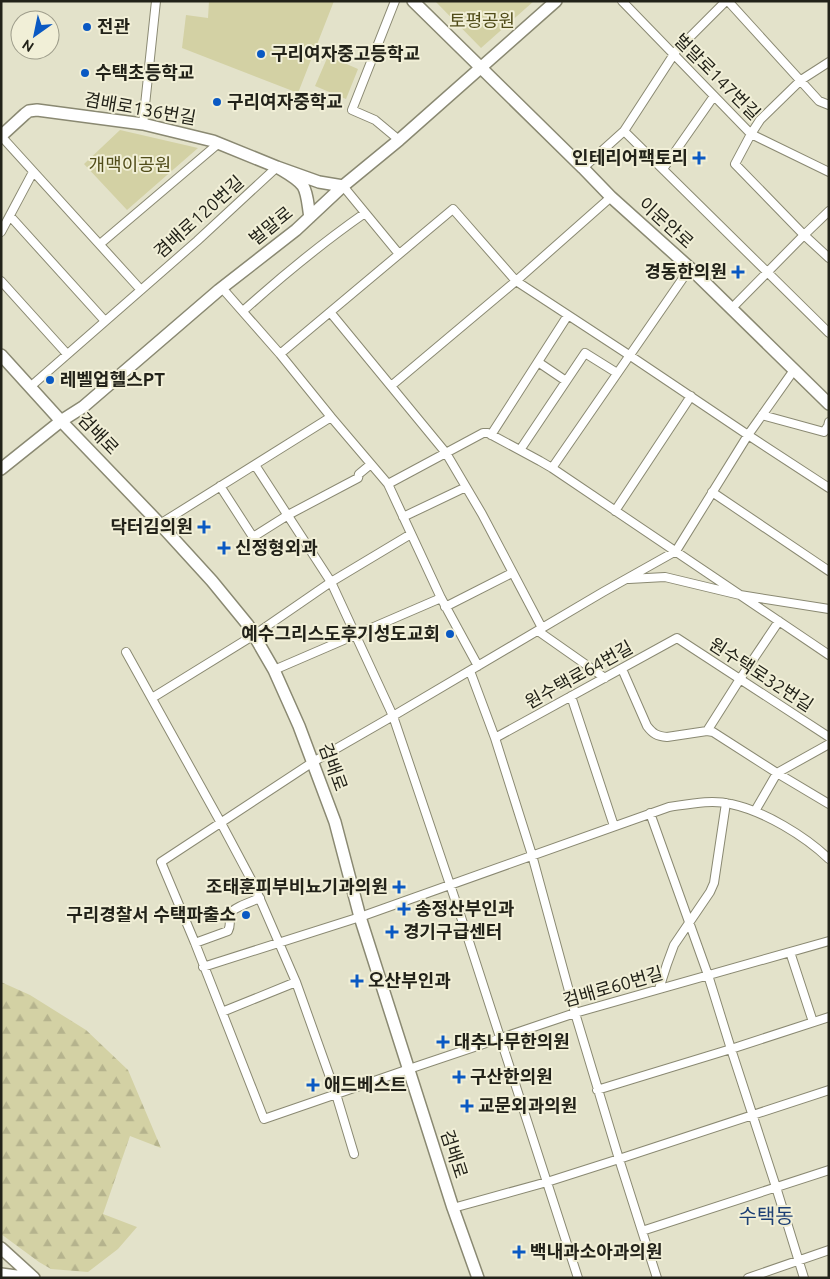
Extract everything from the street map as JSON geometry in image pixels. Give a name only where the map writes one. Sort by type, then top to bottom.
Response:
[{"type":"street","points":[[143,124],[156,1]]},
{"type":"street","points":[[395,1],[352,110],[375,120],[399,140]]},
{"type":"street","name":"이문안로","points":[[413,1],[583,168],[611,198],[690,268],[829,404]]},
{"type":"street","name":"벌말로","points":[[1,469],[61,421],[83,407],[222,288],[296,230],[556,1]]},
{"type":"street","name":"벌말로147번길","points":[[622,1],[751,134],[829,172]]},
{"type":"street","points":[[583,168],[624,131],[676,51],[727,1],[819,101],[829,105]]},
{"type":"street","points":[[829,62],[801,80],[760,120],[735,164],[829,258]]},
{"type":"street","points":[[663,169],[714,96]]},
{"type":"street","name":"겸배로136번길","points":[[1,136],[25,114],[32,111],[66,114],[143,124],[219,143],[277,167]]},
{"type":"street","points":[[624,131],[829,333]]},
{"type":"street","points":[[1,136],[141,290]]},
{"type":"street","points":[[100,244],[219,143]]},
{"type":"street","points":[[277,167],[319,182],[344,186],[398,254]]},
{"type":"street","points":[[277,167],[296,179],[302,186],[306,193],[310,217]]},
{"type":"street","name":"겸배로120번길","points":[[30,387],[198,241],[277,167]]},
{"type":"street","points":[[1,232],[33,172]]},
{"type":"street","points":[[390,386],[516,281],[611,198]]},
{"type":"street","points":[[280,354],[453,209],[516,281],[829,488]]},
{"type":"street","points":[[732,308],[829,210]]},
{"type":"street","points":[[243,311],[288,271],[365,212]]},
{"type":"street","points":[[10,216],[105,321]]},
{"type":"street","points":[[552,468],[690,268]]},
{"type":"street","points":[[1,281],[67,354]]},
{"type":"street","points":[[222,288],[280,354],[388,484],[474,668],[532,855],[597,1090],[657,1278]]},
{"type":"street","points":[[330,312],[446,454],[482,514],[540,630],[605,678]]},
{"type":"street","points":[[491,434],[568,315]]},
{"type":"street","points":[[520,450],[585,353],[617,373]]},
{"type":"street","name":"검배로","points":[[1,355],[212,581],[248,625],[274,670],[299,726],[334,822],[360,917],[453,1208],[478,1278]]},
{"type":"street","points":[[538,362],[566,381]]},
{"type":"street","points":[[296,982],[222,1012],[160,862],[313,762],[676,551],[748,435],[794,370]]},
{"type":"street","points":[[615,511],[691,396]]},
{"type":"street","points":[[762,415],[824,432],[829,422]]},
{"type":"street","points":[[160,524],[331,417]]},
{"type":"street","points":[[388,484],[483,433],[491,434],[552,468],[829,655]]},
{"type":"street","points":[[255,464],[331,582],[393,716],[578,1278]]},
{"type":"street","points":[[220,486],[253,537],[288,515],[358,478],[359,474],[371,464]]},
{"type":"street","points":[[403,517],[466,487]]},
{"type":"street","points":[[712,492],[829,571]]},
{"type":"street","points":[[152,698],[254,635],[331,582],[411,534]]},
{"type":"street","points":[[445,607],[512,573]]},
{"type":"street","points":[[626,579],[666,577],[740,595],[829,609]]},
{"type":"street","points":[[274,670],[441,598]]},
{"type":"street","points":[[707,731],[779,621]]},
{"type":"street","name":"원수택로32번길","points":[[677,638],[829,737]]},
{"type":"street","name":"원수택로64번길","points":[[495,738],[677,638]]},
{"type":"street","points":[[126,652],[221,823],[260,898],[296,982],[336,1094],[354,1154]]},
{"type":"street","points":[[622,669],[647,726],[654,734],[660,737],[667,737],[707,731],[713,732],[829,804]]},
{"type":"street","points":[[571,696],[614,826]]},
{"type":"street","points":[[755,811],[777,773],[829,744]]},
{"type":"street","points":[[204,967],[360,917],[669,807],[699,802],[726,803],[755,811],[775,820],[829,859]]},
{"type":"street","points":[[659,989],[674,945],[710,892],[714,883],[726,803]]},
{"type":"street","points":[[650,814],[708,975],[804,1278]]},
{"type":"street","points":[[195,943],[228,931],[231,926],[230,915],[232,911],[260,898]]},
{"type":"street","name":"검배로60번길","points":[[222,1012],[264,1119],[575,1013],[829,941]]},
{"type":"street","points":[[790,952],[814,1022]]},
{"type":"street","points":[[597,1090],[829,1017]]},
{"type":"street","points":[[453,1208],[547,1182],[829,1090]]},
{"type":"street","points":[[642,1231],[829,1170]]},
{"type":"street","points":[[3,1250],[5,1266],[1,1273],[33,1278]]},
{"type":"street","points":[[3,1250],[33,1278]]},
{"type":"street","points":[[748,1278],[829,1250]]},
{"type":"green space","points":[[209,1],[334,1],[298,93],[182,48],[186,15],[208,18]]},
{"type":"green space","name":"토평공원","points":[[435,1],[534,1],[481,48]]},
{"type":"green space","points":[[328,56],[358,69],[346,99],[315,86]]},
{"type":"green space","name":"개맥이공원","points":[[120,130],[198,148],[127,210],[84,164]]},
{"type":"green space","points":[[1,982],[30,995],[86,1030],[128,1070],[161,1148],[130,1136],[103,1214],[137,1227],[118,1249],[88,1272],[51,1269],[1,1234]]},
{"type":"place","name":"전관","points":[[87,27]]},
{"type":"place","name":"구리여자중고등학교","points":[[261,54]]},
{"type":"place","name":"수택초등학교","points":[[85,73]]},
{"type":"place","name":"구리여자중학교","points":[[217,102]]},
{"type":"place","name":"인테리어팩토리","points":[[699,158]]},
{"type":"place","name":"경동한의원","points":[[738,272]]},
{"type":"place","name":"레벨업헬스PT","points":[[50,380]]},
{"type":"place","name":"닥터김의원","points":[[204,527]]},
{"type":"place","name":"신정형외과","points":[[224,548]]},
{"type":"place","name":"예수그리스도후기성도교회","points":[[450,634]]},
{"type":"place","name":"조태훈피부비뇨기과의원","points":[[399,887]]},
{"type":"place","name":"송정산부인과","points":[[404,909]]},
{"type":"place","name":"구리경찰서 수택파출소","points":[[246,915]]},
{"type":"place","name":"경기구급센터","points":[[392,932]]},
{"type":"place","name":"오산부인과","points":[[357,981]]},
{"type":"place","name":"대추나무한의원","points":[[443,1042]]},
{"type":"place","name":"구산한의원","points":[[459,1077]]},
{"type":"place","name":"애드베스트","points":[[313,1085]]},
{"type":"place","name":"교문외과의원","points":[[467,1106]]},
{"type":"place","name":"백내과소아과의원","points":[[519,1252]]},
{"type":"district","name":"수택동","points":[[766,1216]]}]
